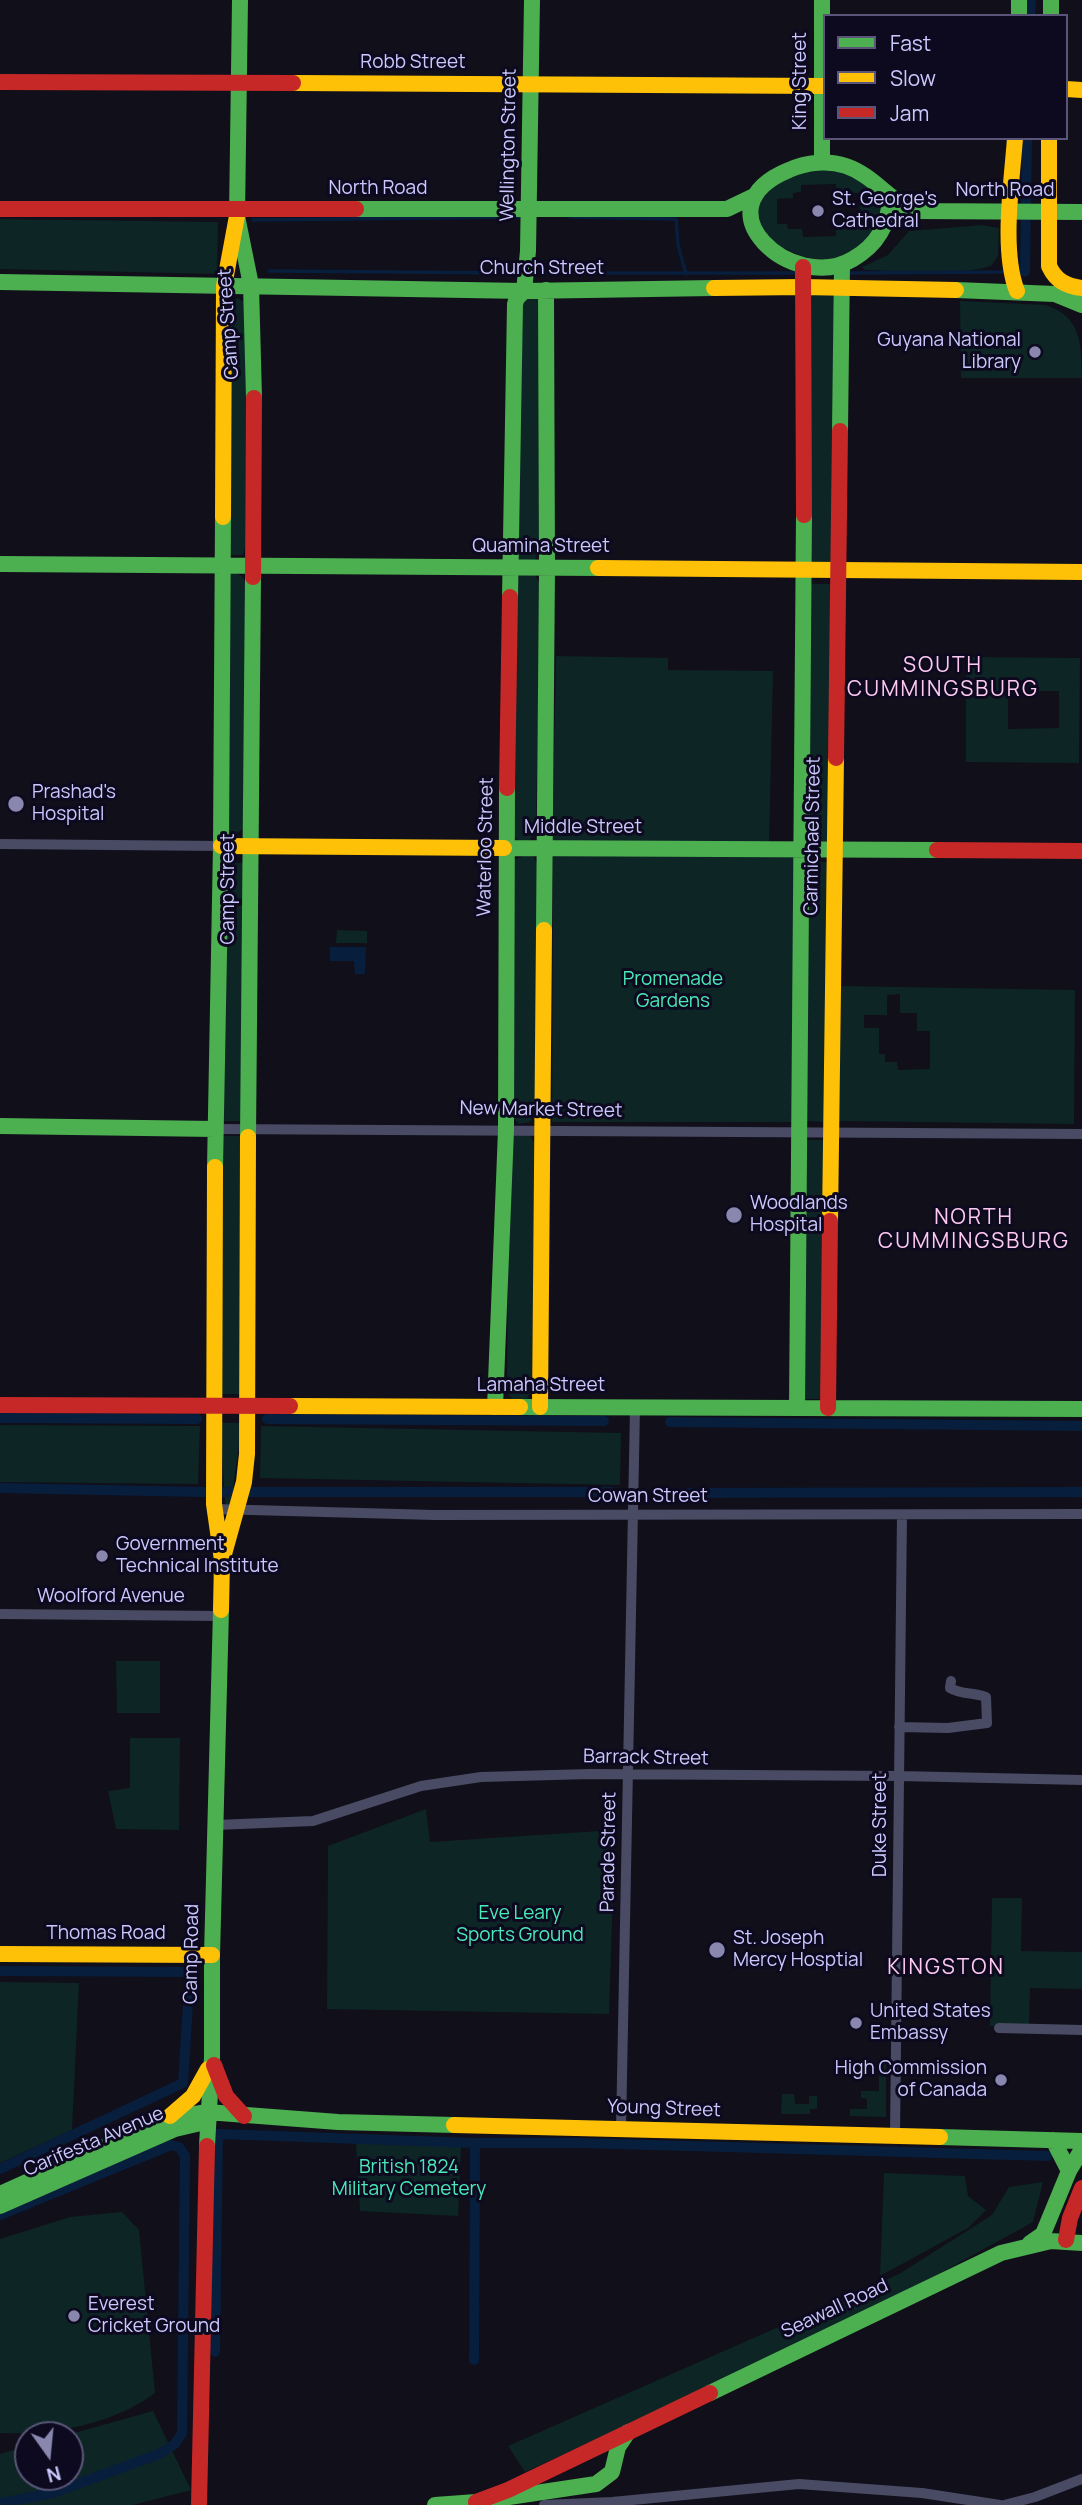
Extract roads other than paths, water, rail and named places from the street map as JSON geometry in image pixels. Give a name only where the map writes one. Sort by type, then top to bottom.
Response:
[{"type":"street","name":"Camp Street","points":[[214,1415],[224,286],[237,213],[240,0]]},
{"type":"street","name":"Wellington Street","points":[[524,291],[530,210],[532,0]]},
{"type":"street","name":"King Street","points":[[822,0],[822,162]]},
{"type":"street","name":"Robb Street","points":[[0,82],[823,86]]},
{"type":"street","points":[[1014,140],[1011,279],[1024,292],[1041,285],[1051,272],[1045,212],[1049,140]]},
{"type":"street","points":[[822,162],[856,170],[868,177],[890,198],[890,217],[881,235],[841,275],[823,269],[803,275],[755,233],[750,219],[752,197],[765,182],[792,167],[822,162]]},
{"type":"street","name":"North Road","points":[[0,209],[237,213],[727,209],[752,197]]},
{"type":"street","name":"North Road","points":[[890,198],[918,212],[1082,212]]},
{"type":"street","name":"Camp Street","points":[[222,1560],[243,1482],[248,1414],[246,1287],[255,423],[251,285],[237,213]]},
{"type":"street","points":[[974,289],[994,279],[1011,261]]},
{"type":"street","points":[[1051,272],[1066,285],[1082,288]]},
{"type":"street","name":"Carmichael Street","points":[[797,1408],[803,851],[803,275]]},
{"type":"street","name":"Church Street","points":[[0,282],[524,291],[841,275],[974,289],[1055,294],[1082,305]]},
{"type":"street","name":"Carmichael Street","points":[[828,1408],[841,275]]},
{"type":"street","points":[[540,1407],[547,568],[546,290]]},
{"type":"street","name":"Waterloo Street","points":[[495,1407],[506,1130],[515,304],[524,291]]},
{"type":"street","name":"Quamina Street","points":[[0,564],[1082,572]]},
{"type":"street","name":"Middle Street","points":[[0,844],[1082,851]]},
{"type":"street","name":"New Market Street","points":[[0,1126],[248,1130],[1082,1134]]},
{"type":"street","name":"Lamaha Street","points":[[0,1405],[214,1415],[495,1407],[1082,1409]]},
{"type":"street","name":"Parade Street","points":[[621,2129],[635,1408]]},
{"type":"street","name":"Camp Road","points":[[199,2505],[205,2161],[212,2057],[222,1560],[214,1507],[214,1415]]},
{"type":"street","name":"Cowan Street","points":[[214,1507],[435,1515],[1082,1514]]},
{"type":"street","name":"Duke Street","points":[[895,2135],[902,1515]]},
{"type":"street","name":"Woolford Avenue","points":[[0,1614],[221,1616]]},
{"type":"street","points":[[899,1727],[948,1728],[987,1723],[986,1697],[957,1692],[950,1688],[950,1681]]},
{"type":"street","name":"Barrack Street","points":[[216,1825],[313,1821],[421,1786],[448,1780],[492,1776],[628,1774],[1082,1780]]},
{"type":"street","name":"Thomas Road","points":[[0,1954],[212,1955]]},
{"type":"street","points":[[999,2028],[1082,2030]]},
{"type":"street","points":[[212,2057],[217,2078],[226,2096],[244,2116]]},
{"type":"street","points":[[205,2161],[194,2135],[171,2124],[203,2081],[212,2057]]},
{"type":"street","name":"Young Street","points":[[207,2117],[1082,2141]]},
{"type":"street","name":"Carifesta Avenue","points":[[0,2194],[171,2124],[207,2117]]},
{"type":"street","name":"Carifesta Avenue","points":[[0,2206],[171,2124]]},
{"type":"street","points":[[1053,2140],[1069,2171]]},
{"type":"street","points":[[1028,2244],[1043,2234],[1069,2171],[1082,2149]]},
{"type":"street","points":[[1074,2242],[1070,2218],[1082,2188]]},
{"type":"street","name":"Seawall Road","points":[[476,2502],[508,2490],[1001,2253],[1028,2244],[1074,2242]]},
{"type":"street","name":"Seawall Road","points":[[435,2505],[476,2502],[596,2484],[606,2480],[614,2472],[619,2446],[628,2432]]},
{"type":"street","points":[[544,2505],[612,2502],[799,2484],[922,2493],[1002,2505],[1026,2501],[1082,2479]]},
{"type":"water","points":[[330,947],[366,947],[365,974],[355,974],[354,961],[330,961]]},
{"type":"waterway","points":[[1030,14],[1031,0]]},
{"type":"waterway","points":[[1025,272],[1027,140]]},
{"type":"waterway","points":[[253,220],[524,217]]},
{"type":"waterway","points":[[570,217],[676,219],[678,245],[686,274]]},
{"type":"waterway","points":[[269,271],[523,273]]},
{"type":"waterway","points":[[846,273],[1006,272]]},
{"type":"waterway","points":[[531,273],[799,273]]},
{"type":"waterway","points":[[0,1418],[197,1419]]},
{"type":"waterway","points":[[267,1419],[604,1421]]},
{"type":"waterway","points":[[670,1422],[1082,1426]]},
{"type":"waterway","points":[[0,1488],[200,1492],[611,1492]]},
{"type":"waterway","points":[[658,1493],[1082,1492]]},
{"type":"waterway","points":[[0,1971],[190,1972],[183,2083],[0,2169]]},
{"type":"waterway","points":[[215,2352],[218,2134],[475,2143]]},
{"type":"waterway","points":[[474,2360],[475,2143],[580,2143],[1047,2156]]},
{"type":"waterway","points":[[0,2215],[171,2145],[179,2147],[185,2156],[182,2433],[175,2444],[159,2454],[53,2493],[0,2503]]},
{"type":"place","name":"St. George's Cathedral","points":[[818,211]]},
{"type":"place","name":"Guyana National Library","points":[[1035,352]]},
{"type":"place","name":"Prashad's Hospital","points":[[16,804]]},
{"type":"place","name":"Woodlands Hospital","points":[[734,1215]]},
{"type":"place","name":"Government Technical Institute","points":[[102,1556]]},
{"type":"place","name":"St. Joseph Mercy Hosptial","points":[[717,1950]]},
{"type":"place","name":"United States Embassy","points":[[856,2023]]},
{"type":"place","name":"High Commission of Canada","points":[[1001,2080]]},
{"type":"place","name":"Everest Cricket Ground","points":[[74,2316]]},
{"type":"district","name":"SOUTH CUMMINGSBURG","points":[[943,678]]},
{"type":"district","name":"NORTH CUMMINGSBURG","points":[[974,1230]]},
{"type":"district","name":"KINGSTON","points":[[946,1968]]},
{"type":"park label","name":"Promenade Gardens","points":[[673,991]]},
{"type":"park label","name":"Eve Leary Sports Ground","points":[[520,1925]]},
{"type":"park label","name":"British 1824 Military Cemetery","points":[[409,2179]]}]
